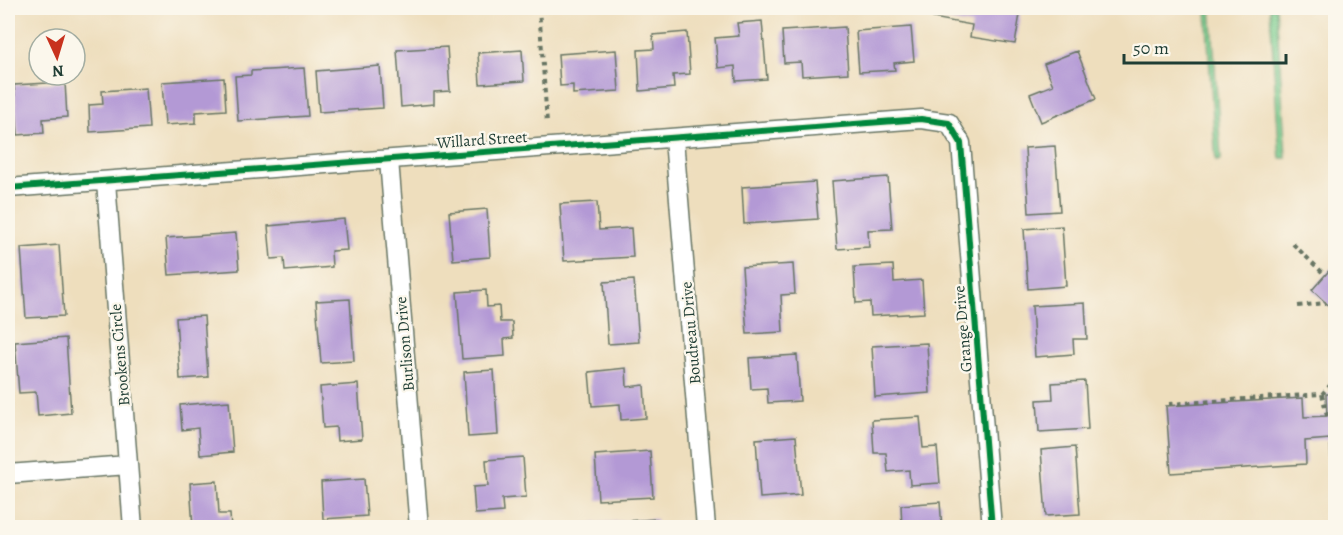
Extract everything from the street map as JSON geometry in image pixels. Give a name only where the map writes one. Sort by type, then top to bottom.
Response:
[{"type":"street","name":"Willard Street","points":[[8,189],[921,119],[949,123],[954,129]]},
{"type":"street","name":"Grange Drive","points":[[954,129],[961,143],[992,528]]},
{"type":"street","name":"Boudreau Drive","points":[[674,139],[706,528]]},
{"type":"street","name":"Burlison Drive","points":[[389,160],[419,528]]},
{"type":"street","name":"Brookens Circle","points":[[106,182],[133,528]]},
{"type":"street","points":[[8,474],[128,465]]},
{"type":"path","points":[[539,8],[547,123]]},
{"type":"path","points":[[1293,244],[1325,276]]},
{"type":"path","points":[[1298,306],[1326,303]]},
{"type":"path","points":[[1169,404],[1322,394],[1335,380],[1332,309]]},
{"type":"path","points":[[1322,394],[1327,416]]},
{"type":"green space","points":[[1206,8],[1211,8],[1221,160],[1216,161]]},
{"type":"green space","points":[[1270,8],[1276,8],[1286,158],[1280,158]]},
{"type":"building","points":[[935,8],[1021,8],[1015,44],[970,37],[972,25],[933,18]]},
{"type":"building","points":[[762,21],[767,79],[736,81],[735,66],[718,68],[715,38],[739,36],[737,23]]},
{"type":"building","points":[[845,27],[848,73],[802,76],[801,62],[784,63],[782,31]]},
{"type":"building","points":[[911,27],[914,61],[894,63],[895,70],[859,72],[856,31]]},
{"type":"building","points":[[687,32],[690,74],[673,75],[674,88],[640,91],[638,50],[654,49],[653,35]]},
{"type":"building","points":[[447,47],[450,91],[434,92],[434,104],[401,107],[397,50]]},
{"type":"building","points":[[522,50],[524,81],[480,84],[478,53]]},
{"type":"building","points":[[616,50],[619,91],[573,94],[573,85],[560,86],[558,54]]},
{"type":"building","points":[[1077,51],[1096,99],[1041,122],[1030,94],[1053,85],[1044,64]]},
{"type":"building","points":[[380,66],[383,108],[319,112],[316,71]]},
{"type":"building","points":[[304,68],[308,116],[238,121],[235,76],[251,75],[251,71]]},
{"type":"building","points":[[224,78],[226,110],[196,112],[196,123],[165,125],[162,82]]},
{"type":"building","points":[[14,85],[65,87],[67,117],[43,119],[44,133],[18,135]]},
{"type":"building","points":[[146,88],[149,128],[90,132],[89,105],[103,104],[102,91]]},
{"type":"building","points":[[1055,146],[1060,211],[1029,213],[1025,148]]},
{"type":"building","points":[[888,177],[892,229],[868,230],[869,247],[837,249],[832,181]]},
{"type":"building","points":[[815,182],[818,219],[744,224],[742,187]]},
{"type":"building","points":[[597,202],[599,230],[631,228],[633,257],[564,261],[560,204]]},
{"type":"building","points":[[487,209],[490,257],[453,260],[449,212]]},
{"type":"building","points":[[344,219],[347,250],[331,251],[332,267],[285,271],[284,258],[271,259],[268,226]]},
{"type":"building","points":[[1062,226],[1066,286],[1028,289],[1024,229]]},
{"type":"building","points":[[236,233],[239,270],[169,275],[166,238]]},
{"type":"building","points":[[59,245],[64,316],[26,318],[21,248]]},
{"type":"building","points":[[793,264],[795,294],[781,295],[783,332],[747,334],[742,267]]},
{"type":"building","points":[[893,265],[894,282],[922,280],[924,313],[871,316],[870,302],[856,303],[854,267]]},
{"type":"building","points":[[1334,265],[1336,266],[1336,312],[1312,290]]},
{"type":"building","points":[[634,280],[639,342],[608,344],[604,282]]},
{"type":"building","points":[[486,290],[487,307],[499,306],[500,322],[512,322],[513,338],[504,339],[505,356],[462,359],[457,292]]},
{"type":"building","points":[[350,299],[354,361],[321,363],[316,301]]},
{"type":"building","points":[[1085,303],[1087,339],[1073,339],[1074,354],[1035,357],[1032,306]]},
{"type":"building","points":[[204,316],[208,377],[180,379],[176,318]]},
{"type":"building","points":[[66,338],[71,413],[38,416],[36,392],[19,393],[15,342]]},
{"type":"building","points":[[927,343],[930,393],[875,397],[872,346]]},
{"type":"building","points":[[797,355],[800,401],[768,403],[767,388],[751,389],[749,358]]},
{"type":"building","points":[[626,368],[627,387],[644,385],[646,418],[621,420],[620,404],[592,406],[589,372]]},
{"type":"building","points":[[494,370],[498,435],[468,437],[464,372]]},
{"type":"building","points":[[1085,381],[1088,429],[1039,432],[1037,400],[1053,399],[1052,383]]},
{"type":"building","points":[[358,384],[362,439],[337,441],[336,427],[323,428],[320,387]]},
{"type":"building","points":[[1326,394],[1336,394],[1336,466],[1331,467],[1330,439],[1305,441],[1306,464],[1171,473],[1166,406],[1303,398],[1304,417],[1327,416]]},
{"type":"building","points":[[229,401],[233,452],[200,455],[198,428],[182,430],[180,405]]},
{"type":"building","points":[[920,417],[923,448],[937,447],[940,483],[910,485],[909,470],[888,472],[886,453],[874,453],[872,420]]},
{"type":"building","points":[[796,436],[801,495],[760,498],[756,439]]},
{"type":"building","points":[[1075,447],[1080,514],[1046,516],[1041,450]]},
{"type":"building","points":[[650,451],[653,497],[598,500],[595,455]]},
{"type":"building","points":[[523,457],[526,497],[502,499],[503,512],[475,514],[473,487],[488,486],[486,460]]},
{"type":"building","points":[[364,479],[367,516],[323,519],[321,482]]},
{"type":"building","points":[[217,481],[219,514],[230,514],[231,528],[193,528],[190,483]]},
{"type":"building","points":[[940,502],[942,528],[902,528],[901,505]]},
{"type":"building","points":[[656,519],[657,528],[579,528],[579,524]]},
{"type":"cycle path","points":[[8,188],[921,119],[949,123],[961,143],[992,528]]}]
